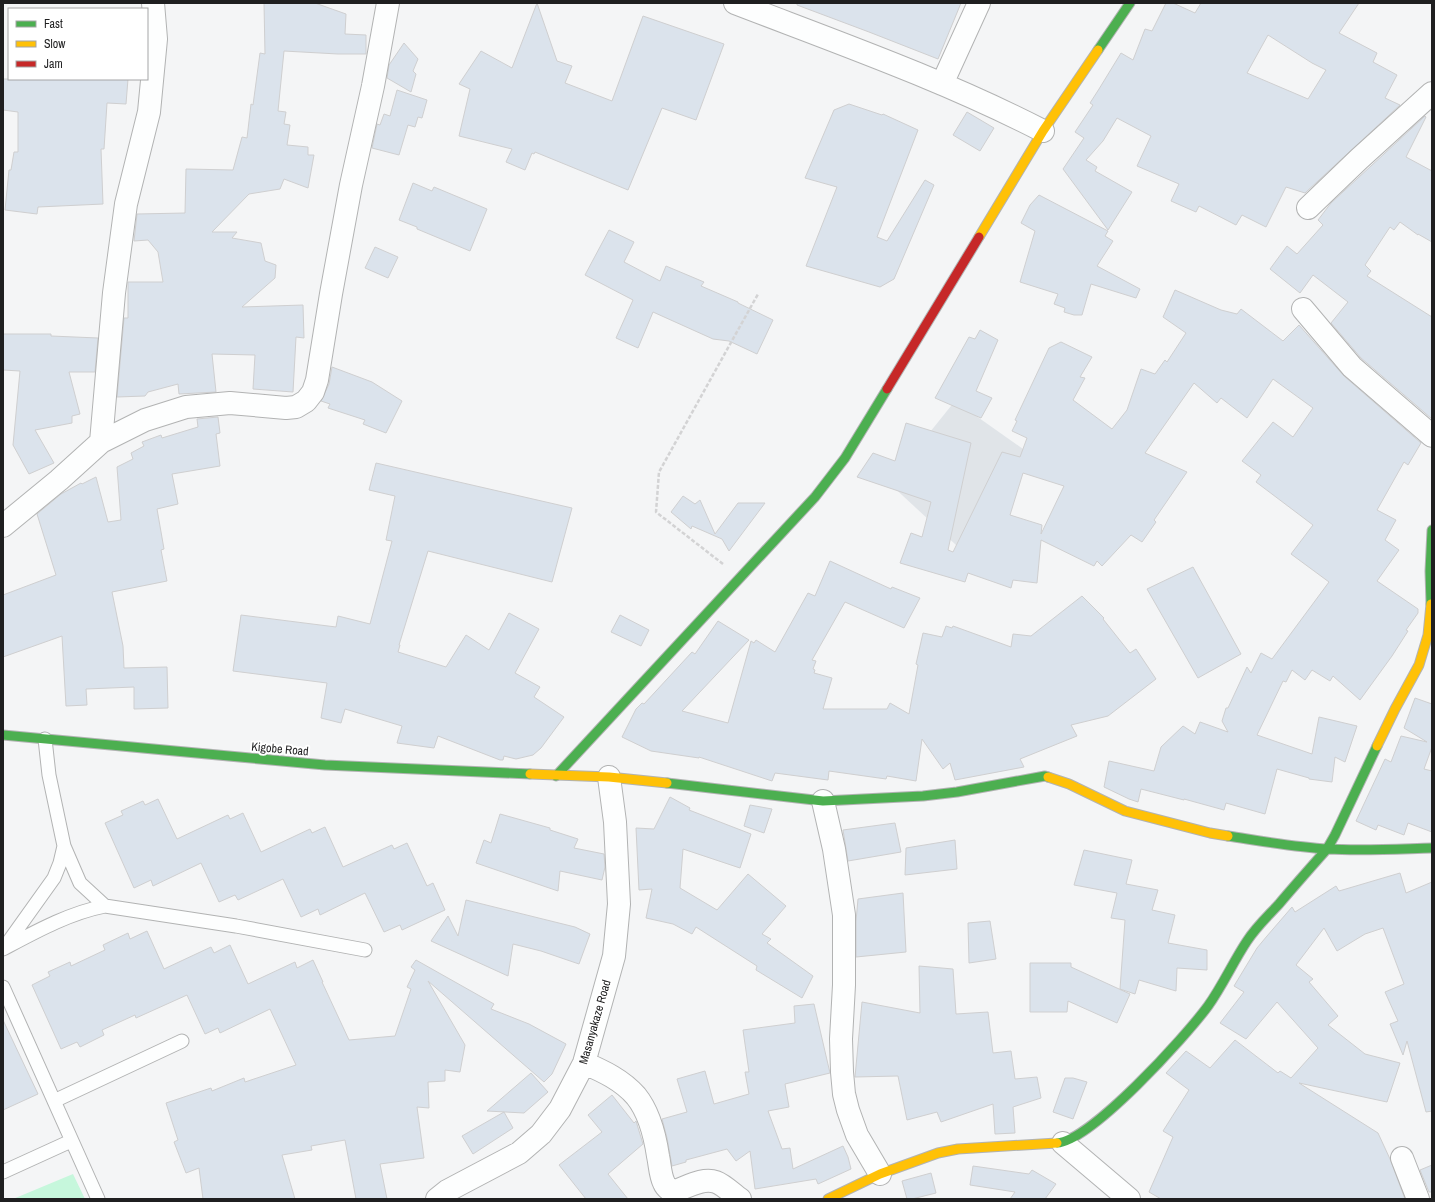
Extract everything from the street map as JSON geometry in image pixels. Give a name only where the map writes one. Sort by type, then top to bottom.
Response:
[{"type":"street","points":[[101,442],[114,293],[125,210],[149,112],[156,39],[153,3]]},
{"type":"street","points":[[3,526],[59,480],[101,442],[145,420],[186,408],[230,403],[286,408],[296,407],[306,401],[313,392],[317,380],[351,185],[373,86],[388,3]]},
{"type":"street","points":[[735,3],[942,84],[999,109],[1043,131]]},
{"type":"street","points":[[942,84],[979,3]]},
{"type":"street","points":[[556,776],[815,497],[845,458],[1043,131],[1130,3]]},
{"type":"street","points":[[1308,208],[1359,159],[1432,93]]},
{"type":"street","points":[[1303,309],[1352,367],[1432,436]]},
{"type":"street","points":[[828,1199],[880,1174],[916,1160],[958,1149],[1063,1143],[1084,1132],[1114,1107],[1166,1055],[1209,1004],[1247,941],[1327,849],[1335,835],[1419,665],[1428,635],[1431,605],[1430,571],[1432,530]]},
{"type":"street","name":"Kigobe Road","points":[[3,735],[325,765],[556,776],[609,777],[823,801],[923,796],[957,792],[1045,776],[1069,784],[1125,811],[1210,834],[1293,846],[1327,849],[1357,850],[1432,848]]},
{"type":"street","name":"Masanyakaze Road","points":[[437,1199],[447,1191],[519,1153],[541,1134],[560,1109],[584,1063],[614,956],[619,904],[615,822],[609,777]]},
{"type":"street","points":[[823,801],[834,849],[844,915],[844,985],[841,1039],[844,1094],[857,1135],[880,1174]]},
{"type":"street","points":[[584,1063],[606,1072],[625,1085],[637,1097],[650,1125],[661,1173],[667,1188],[672,1192],[696,1183],[716,1182],[740,1199]]},
{"type":"street","points":[[1063,1143],[1129,1199]]},
{"type":"street","points":[[1402,1158],[1418,1199]]},
{"type":"lane","points":[[45,739],[49,775],[64,846],[80,883],[105,906]]},
{"type":"lane","points":[[3,949],[54,878],[60,863],[64,846]]},
{"type":"lane","points":[[3,949],[69,917],[92,908],[105,906],[236,926],[366,950]]},
{"type":"lane","points":[[3,988],[98,1199]]},
{"type":"lane","points":[[54,1101],[182,1041]]},
{"type":"lane","points":[[3,1172],[71,1141]]},
{"type":"path","points":[[741,578],[656,512],[659,472],[758,294]]},
{"type":"shaded area","points":[[955,401],[1033,456],[969,557],[889,483]]},
{"type":"green space","points":[[73,1174],[85,1199],[13,1199]]},
{"type":"building","points":[[264,3],[315,3],[346,14],[345,34],[366,35],[366,54],[284,51],[278,111],[286,112],[284,124],[290,125],[287,145],[308,147],[308,155],[314,155],[308,188],[284,179],[280,189],[249,194],[212,232],[237,232],[232,238],[261,243],[265,261],[276,265],[275,278],[242,307],[303,305],[304,338],[296,337],[293,392],[253,389],[255,355],[212,354],[216,392],[179,394],[178,384],[148,392],[145,396],[117,397],[124,318],[128,318],[128,282],[163,282],[158,252],[148,240],[134,241],[137,214],[185,213],[186,169],[233,170],[242,137],[247,138],[260,53],[265,54]]},
{"type":"building","points":[[537,3],[557,61],[572,66],[565,83],[612,101],[643,16],[724,44],[696,120],[662,108],[628,190],[535,152],[534,154],[532,153],[525,170],[506,162],[512,149],[459,136],[470,89],[459,84],[481,51],[512,68]]},
{"type":"building","points":[[797,3],[961,3],[938,59],[797,5]]},
{"type":"building","points":[[1166,3],[1173,3],[1195,13],[1201,3],[1359,3],[1339,33],[1377,53],[1373,62],[1397,75],[1385,98],[1400,105],[1305,193],[1286,187],[1266,227],[1242,215],[1236,225],[1199,206],[1196,212],[1171,201],[1179,184],[1137,166],[1151,136],[1117,118],[1103,141],[1086,160],[1097,167],[1095,171],[1132,192],[1108,230],[1063,169],[1084,138],[1075,132],[1093,105],[1090,103],[1121,53],[1133,60],[1145,29],[1152,31]],"holes":[[[1268,35],[1312,63],[1326,70],[1308,99],[1247,73]]]},
{"type":"building","points":[[404,43],[418,59],[413,71],[416,74],[411,92],[387,78],[389,65]]},
{"type":"building","points":[[3,79],[128,80],[126,104],[107,103],[104,149],[101,149],[103,204],[38,207],[37,214],[5,210],[9,170],[11,170],[14,152],[18,152],[18,112],[3,110]]},
{"type":"building","points":[[397,90],[427,100],[422,118],[418,117],[415,127],[408,125],[399,155],[372,148],[377,124],[380,125],[384,114],[390,116]]},
{"type":"building","points":[[849,104],[882,115],[883,114],[918,130],[877,237],[887,241],[925,180],[934,185],[894,279],[880,287],[806,266],[837,187],[805,178],[834,110]]},
{"type":"building","points":[[967,112],[994,128],[980,151],[953,135]]},
{"type":"building","points":[[1425,116],[1426,117],[1406,157],[1432,171],[1432,242],[1418,235],[1400,222],[1394,230],[1390,227],[1365,265],[1371,271],[1367,276],[1432,317],[1432,419],[1361,358],[1331,323],[1348,302],[1313,275],[1300,293],[1270,269],[1287,246],[1297,254],[1323,225],[1318,220],[1331,203]]},
{"type":"building","points":[[413,183],[432,191],[434,187],[487,209],[470,251],[399,220]]},
{"type":"building","points":[[1039,195],[1108,231],[1105,236],[1113,241],[1097,266],[1140,289],[1136,298],[1091,284],[1082,315],[1074,315],[1064,312],[1065,308],[1054,304],[1058,294],[1020,282],[1035,231],[1021,223],[1030,205]]},
{"type":"building","points":[[609,230],[634,242],[624,262],[660,281],[666,266],[704,282],[701,286],[738,302],[773,320],[757,354],[729,341],[713,339],[653,312],[638,348],[616,338],[633,300],[585,275]]},
{"type":"building","points":[[375,247],[398,257],[388,278],[365,268]]},
{"type":"building","points":[[1175,290],[1221,310],[1237,314],[1241,309],[1283,341],[1299,325],[1344,376],[1421,443],[1408,465],[1404,462],[1377,510],[1396,520],[1385,540],[1399,550],[1377,581],[1418,609],[1418,613],[1406,630],[1408,631],[1392,656],[1360,700],[1333,676],[1330,681],[1312,670],[1305,680],[1292,670],[1286,682],[1283,681],[1257,735],[1312,754],[1319,717],[1357,726],[1345,762],[1335,757],[1332,782],[1309,779],[1277,769],[1265,814],[1226,803],[1224,810],[1141,789],[1138,802],[1104,787],[1109,761],[1154,771],[1161,747],[1183,726],[1195,734],[1200,722],[1228,732],[1222,721],[1226,708],[1228,708],[1247,667],[1251,673],[1261,653],[1272,659],[1329,582],[1291,554],[1313,525],[1256,482],[1261,475],[1242,461],[1273,422],[1293,437],[1313,408],[1273,379],[1247,418],[1221,398],[1217,403],[1194,383],[1145,453],[1187,472],[1154,520],[1156,522],[1142,542],[1131,535],[1102,566],[1097,561],[1094,566],[1041,540],[1037,583],[1013,580],[1011,588],[968,573],[965,582],[900,563],[911,533],[922,537],[931,502],[857,477],[873,453],[895,461],[906,423],[971,443],[948,550],[953,552],[1002,452],[1020,457],[1027,438],[1012,431],[1017,421],[1015,420],[1049,348],[1061,342],[1092,357],[1080,377],[1085,378],[1073,400],[1112,429],[1127,410],[1141,369],[1155,374],[1165,360],[1167,362],[1186,333],[1163,317]],"holes":[[[1023,473],[1064,486],[1041,534],[1042,525],[1010,515]]]},
{"type":"building","points":[[980,330],[998,340],[976,391],[992,398],[981,418],[935,398],[969,337],[975,339]]},
{"type":"building","points":[[3,334],[51,334],[51,336],[98,338],[95,372],[69,372],[80,414],[72,416],[72,423],[35,430],[54,463],[29,474],[13,445],[20,371],[3,370]]},
{"type":"building","points":[[332,367],[372,382],[402,401],[386,433],[363,424],[365,420],[328,408],[330,404],[321,401],[329,384]]},
{"type":"building","points":[[218,417],[220,433],[216,434],[220,466],[172,474],[178,504],[157,509],[164,549],[161,550],[167,581],[112,592],[123,646],[124,668],[167,667],[168,708],[134,709],[134,687],[86,689],[87,705],[66,706],[62,636],[3,657],[3,595],[56,575],[37,514],[61,494],[96,477],[108,522],[121,520],[117,467],[133,459],[131,453],[144,446],[142,442],[161,435],[162,438],[198,427],[197,419]]},
{"type":"building","points":[[376,463],[572,508],[552,582],[428,551],[399,645],[398,652],[446,667],[466,635],[489,650],[509,613],[539,629],[515,673],[540,687],[534,697],[564,717],[541,748],[533,755],[516,759],[504,756],[503,760],[500,760],[438,736],[434,748],[397,743],[402,726],[345,709],[341,723],[321,718],[327,683],[233,671],[241,615],[336,627],[338,616],[370,624],[392,541],[386,540],[395,496],[369,490]]},
{"type":"building","points":[[683,496],[695,504],[700,500],[715,534],[738,503],[765,503],[729,551],[722,539],[692,526],[691,529],[671,512]]},
{"type":"building","points":[[830,561],[891,589],[892,587],[920,598],[904,628],[845,602],[812,660],[816,661],[813,669],[815,670],[814,673],[832,678],[823,709],[887,709],[890,703],[909,714],[918,665],[916,664],[923,633],[942,637],[946,626],[952,628],[953,626],[1011,647],[1013,634],[1031,636],[1082,596],[1104,618],[1103,619],[1130,653],[1136,649],[1156,679],[1108,716],[1071,725],[1077,736],[1020,759],[1024,767],[955,780],[950,763],[943,769],[922,739],[916,781],[887,776],[886,779],[829,771],[828,780],[775,773],[772,781],[699,757],[651,751],[622,737],[636,709],[642,703],[644,704],[692,652],[695,654],[718,621],[749,640],[682,711],[728,723],[751,641],[754,643],[756,640],[775,652],[808,593],[815,596]]},
{"type":"building","points":[[1193,567],[1241,654],[1198,678],[1147,589]]},
{"type":"building","points":[[620,615],[649,630],[641,646],[611,632]]},
{"type":"building","points":[[1415,698],[1432,704],[1432,747],[1424,769],[1432,771],[1432,832],[1408,823],[1404,835],[1378,825],[1376,830],[1356,821],[1385,759],[1391,762],[1401,736],[1427,742],[1404,728]]},
{"type":"building","points":[[670,797],[690,808],[689,810],[751,834],[740,868],[683,849],[680,888],[717,910],[748,874],[786,906],[762,934],[771,939],[767,943],[813,976],[802,998],[756,970],[757,966],[696,927],[692,934],[673,924],[646,918],[652,889],[639,890],[636,828],[654,829]]},
{"type":"building","points":[[158,799],[177,839],[228,815],[230,819],[243,813],[261,852],[310,829],[312,833],[325,827],[343,867],[392,845],[394,849],[407,843],[427,886],[433,883],[445,910],[402,930],[400,925],[384,932],[365,893],[320,915],[318,909],[301,917],[283,879],[238,900],[235,895],[219,902],[201,863],[153,886],[151,880],[134,888],[105,823],[123,815],[121,811],[143,801],[145,805]]},
{"type":"building","points":[[750,805],[772,809],[764,833],[744,826]]},
{"type":"building","points":[[500,814],[550,828],[550,830],[578,839],[574,848],[604,854],[605,867],[602,880],[560,871],[558,891],[476,863],[484,840],[491,843]]},
{"type":"building","points":[[895,823],[901,852],[848,861],[843,830]]},
{"type":"building","points":[[955,840],[957,869],[905,875],[906,848]]},
{"type":"building","points":[[1084,850],[1132,860],[1126,884],[1158,890],[1152,910],[1175,915],[1168,943],[1207,950],[1207,970],[1177,968],[1176,991],[1139,980],[1135,994],[1120,989],[1125,920],[1111,918],[1117,893],[1074,885]]},
{"type":"building","points":[[1400,873],[1406,893],[1432,882],[1432,1111],[1426,1112],[1407,1041],[1403,1055],[1390,1024],[1398,1021],[1385,992],[1404,984],[1383,928],[1365,934],[1337,951],[1324,928],[1296,965],[1313,979],[1309,982],[1338,1016],[1328,1025],[1365,1054],[1400,1063],[1387,1102],[1299,1083],[1378,1133],[1390,1159],[1405,1199],[1161,1199],[1149,1192],[1173,1137],[1163,1131],[1189,1090],[1166,1073],[1186,1051],[1210,1068],[1235,1040],[1278,1073],[1280,1071],[1291,1078],[1318,1048],[1277,1002],[1246,1039],[1220,1023],[1244,992],[1234,986],[1257,948],[1292,907],[1295,912],[1336,886],[1339,891]]},
{"type":"building","points":[[903,893],[906,952],[856,957],[856,921],[858,899]]},
{"type":"building","points":[[466,900],[575,927],[590,934],[579,964],[541,951],[513,944],[508,976],[431,941],[448,916],[458,936]]},
{"type":"building","points":[[990,921],[996,959],[969,963],[968,923]]},
{"type":"building","points":[[147,931],[164,969],[211,947],[214,953],[230,945],[248,984],[295,962],[297,968],[313,960],[349,1040],[395,1036],[411,989],[407,987],[415,970],[411,967],[416,960],[494,1004],[491,1009],[529,1024],[566,1044],[552,1074],[544,1082],[428,981],[465,1045],[460,1072],[445,1070],[445,1081],[428,1082],[429,1108],[417,1107],[424,1158],[380,1164],[387,1199],[356,1199],[345,1140],[311,1146],[312,1150],[282,1155],[295,1199],[203,1199],[199,1168],[186,1173],[174,1142],[178,1140],[166,1103],[211,1088],[212,1091],[244,1078],[245,1082],[296,1065],[270,1009],[220,1033],[218,1028],[205,1034],[187,995],[136,1018],[135,1015],[102,1030],[104,1035],[80,1047],[77,1042],[61,1049],[32,985],[50,976],[48,972],[70,962],[71,966],[105,950],[103,945],[128,933],[130,939]]},
{"type":"building","points":[[1030,963],[1071,963],[1071,967],[1130,994],[1117,1023],[1068,1001],[1067,1012],[1030,1012]]},
{"type":"building","points":[[919,966],[953,969],[956,1014],[988,1012],[993,1053],[1011,1051],[1015,1079],[1037,1077],[1041,1098],[1013,1107],[1015,1133],[995,1134],[993,1104],[941,1122],[937,1112],[907,1120],[898,1076],[855,1077],[862,1002],[920,1013]]},
{"type":"building","points":[[814,1004],[830,1073],[785,1084],[789,1107],[768,1111],[782,1149],[790,1148],[793,1169],[843,1146],[851,1169],[818,1184],[816,1179],[755,1189],[750,1151],[736,1161],[727,1149],[686,1160],[686,1162],[672,1166],[662,1119],[687,1112],[677,1079],[705,1071],[714,1104],[749,1094],[745,1072],[749,1072],[743,1030],[795,1023],[794,1006]]},
{"type":"building","points":[[3,1020],[38,1094],[3,1110]]},
{"type":"building","points":[[531,1073],[548,1092],[524,1113],[487,1111]]},
{"type":"building","points":[[1065,1078],[1073,1078],[1087,1082],[1073,1119],[1053,1112]]},
{"type":"building","points":[[612,1095],[634,1123],[636,1121],[643,1144],[608,1174],[628,1199],[586,1199],[559,1165],[602,1132],[588,1115]]},
{"type":"building","points":[[504,1112],[513,1128],[473,1154],[462,1136]]},
{"type":"building","points":[[1432,1165],[1432,1192],[1429,1192],[1420,1170]]},
{"type":"building","points":[[973,1166],[1029,1174],[1032,1170],[1056,1184],[1045,1199],[1010,1199],[1015,1192],[970,1185]]},
{"type":"building","points":[[931,1173],[936,1193],[907,1199],[902,1181]]},
{"type":"traffic: fast","points":[[1098,50],[1130,3]]},
{"type":"traffic: fast","points":[[556,776],[815,497],[845,458],[887,389]]},
{"type":"traffic: fast","points":[[1431,604],[1430,571],[1432,530]]},
{"type":"traffic: fast","points":[[3,735],[325,765],[530,774]]},
{"type":"traffic: fast","points":[[1057,1143],[1072,1138],[1092,1125],[1114,1107],[1160,1062],[1197,1020],[1208,1006],[1242,949],[1258,926],[1327,849],[1377,746]]},
{"type":"traffic: fast","points":[[667,783],[823,801],[923,796],[957,792],[1045,776],[1048,777]]},
{"type":"traffic: fast","points":[[1228,836],[1328,849],[1367,850],[1432,848]]},
{"type":"traffic: slow","points":[[979,237],[1043,131],[1098,50]]},
{"type":"traffic: slow","points":[[1377,746],[1419,665],[1428,635],[1431,604]]},
{"type":"traffic: slow","points":[[530,774],[609,777],[667,783]]},
{"type":"traffic: slow","points":[[1048,777],[1069,784],[1125,811],[1210,833],[1228,836]]},
{"type":"traffic: slow","points":[[828,1199],[880,1174],[938,1153],[958,1149],[1057,1143]]},
{"type":"traffic: jam","points":[[887,389],[979,237]]}]
